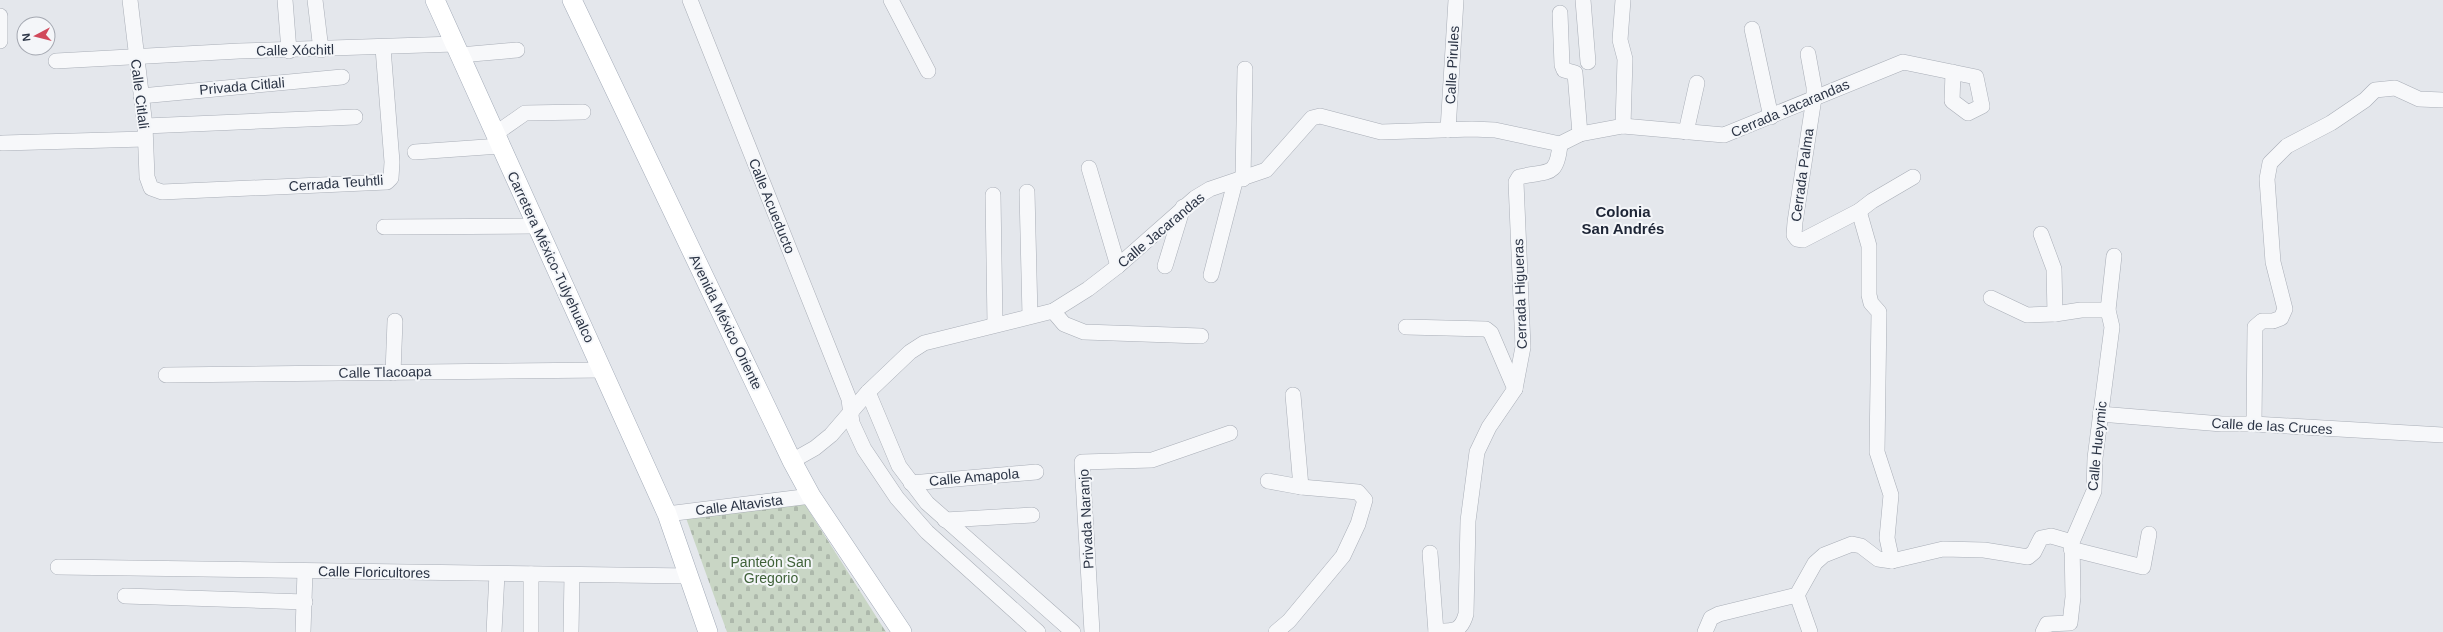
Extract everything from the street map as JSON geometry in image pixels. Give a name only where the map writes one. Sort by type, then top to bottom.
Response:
[{"type":"main road","name":"Carretera México-Tulyehualco","points":[[435,0],[535,226],[603,370],[667,514],[690,576],[708,632]]},
{"type":"main road","name":"Avenida México Oriente","points":[[572,0],[810,496],[902,632]]},
{"type":"street","name":"Calle Citlali","points":[[130,0],[135,58],[145,132],[147,177],[151,188]]},
{"type":"street","points":[[284,0],[289,51]]},
{"type":"street","points":[[315,0],[320,50]]},
{"type":"street","name":"Calle Acueducto","points":[[690,0],[849,399],[852,423],[864,449],[886,482],[912,516],[1038,632]]},
{"type":"street","points":[[891,0],[928,71]]},
{"type":"street","name":"Calle Pirules","points":[[1448,130],[1456,0]]},
{"type":"street","points":[[1583,0],[1588,62]]},
{"type":"street","points":[[1560,144],[1580,134],[1623,126],[1625,59],[1620,40],[1623,0]]},
{"type":"street","points":[[1560,13],[1562,65],[1564,70],[1575,73],[1580,134]]},
{"type":"street","points":[[0,16],[0,41]]},
{"type":"street","points":[[1752,29],[1771,117]]},
{"type":"street","name":"Calle Xóchitl","points":[[56,61],[135,58],[239,51],[382,48],[517,50]]},
{"type":"street","name":"Cerrada Teuhtli","points":[[151,188],[162,192],[386,182],[391,178],[392,162],[382,48]]},
{"type":"street","points":[[1808,54],[1814,88],[1814,98]]},
{"type":"street","name":"Cerrada Jacarandas","points":[[1623,126],[1724,135],[1903,62],[1953,72]]},
{"type":"street","points":[[1211,275],[1239,180],[1245,69]]},
{"type":"street","name":"Privada Citlali","points":[[141,96],[342,77]]},
{"type":"street","points":[[1686,132],[1697,83]]},
{"type":"street","points":[[2254,424],[2255,327],[2262,321],[2273,321],[2281,318],[2285,309],[2273,262],[2267,179],[2270,164],[2287,146],[2331,123],[2365,100],[2375,90],[2395,88],[2418,99],[2443,100]]},
{"type":"street","name":"Cerrada Palma","points":[[1814,98],[1794,234],[1797,240],[1803,240],[1859,211],[1872,201],[1913,177]]},
{"type":"street","points":[[416,152],[497,140],[525,113],[583,112]]},
{"type":"street","name":"Calle Jacarandas","points":[[868,392],[910,352],[924,343],[995,324],[1054,311],[1118,266],[1184,207],[1210,189],[1266,170],[1312,118],[1320,116],[1381,132],[1495,130],[1560,144]]},
{"type":"street","points":[[3,143],[355,117]]},
{"type":"street","name":"Cerrada Higueras","points":[[1436,632],[1456,630],[1463,625],[1466,614],[1468,521],[1477,452],[1489,427],[1515,390],[1523,347],[1516,182],[1519,177],[1548,172],[1554,168],[1559,160],[1560,144]]},
{"type":"street","points":[[1089,168],[1118,266]]},
{"type":"street","points":[[1027,192],[1030,316]]},
{"type":"street","points":[[993,195],[995,324]]},
{"type":"street","points":[[1165,266],[1184,207]]},
{"type":"street","points":[[1859,211],[1870,246],[1869,295],[1871,303],[1879,312],[1877,452],[1892,495],[1887,538],[1892,560]]},
{"type":"street","points":[[384,227],[535,226]]},
{"type":"street","points":[[2041,234],[2054,269],[2055,314]]},
{"type":"street","name":"Calle Hueymic","points":[[2042,632],[2046,624],[2075,628],[2071,545],[2094,491],[2100,414],[2112,327],[2108,310],[2114,256]]},
{"type":"street","points":[[1991,298],[2027,315],[2055,314],[2081,310],[2108,310]]},
{"type":"street","points":[[1054,311],[1064,324],[1084,332],[1201,336]]},
{"type":"street","points":[[393,372],[395,321]]},
{"type":"street","points":[[1406,327],[1486,330],[1491,333],[1515,390]]},
{"type":"street","name":"Calle Tlacoapa","points":[[166,374],[603,370]]},
{"type":"street","points":[[792,460],[815,448],[831,435],[868,392],[892,452],[911,483],[945,520],[1073,632]]},
{"type":"street","points":[[1293,396],[1301,488]]},
{"type":"street","name":"Calle de las Cruces","points":[[2100,414],[2222,424],[2254,424],[2443,435]]},
{"type":"street","name":"Privada Naranjo","points":[[1092,632],[1082,462],[1152,460],[1230,433]]},
{"type":"street","name":"Calle Amapola","points":[[911,483],[1036,472]]},
{"type":"street","points":[[1268,481],[1301,488],[1358,492],[1363,495],[1365,500],[1364,510],[1343,556],[1293,616],[1276,632]]},
{"type":"street","name":"Calle Altavista","points":[[667,514],[810,496]]},
{"type":"street","points":[[945,520],[1032,515]]},
{"type":"street","points":[[1705,632],[1711,618],[1718,614],[1797,595],[1815,563],[1824,555],[1852,544],[1861,546],[1878,559],[1892,560],[1943,549],[1984,550],[2028,557],[2034,552],[2041,538],[2051,536],[2071,545],[2143,567],[2149,534]]},
{"type":"street","points":[[1430,553],[1436,632]]},
{"type":"street","name":"Calle Floricultores","points":[[58,567],[690,576]]},
{"type":"street","points":[[303,632],[305,571]]},
{"type":"street","points":[[494,632],[497,574]]},
{"type":"street","points":[[531,574],[531,632]]},
{"type":"street","points":[[571,632],[572,575]]},
{"type":"street","points":[[1797,595],[1810,632]]},
{"type":"street","points":[[124,596],[305,602]]},
{"type":"green space","name":"Panteón San Gregorio","points":[[804,503],[886,632],[727,632],[686,518]]},
{"type":"district","name":"Colonia San Andrés","points":[[1623,220]]}]
